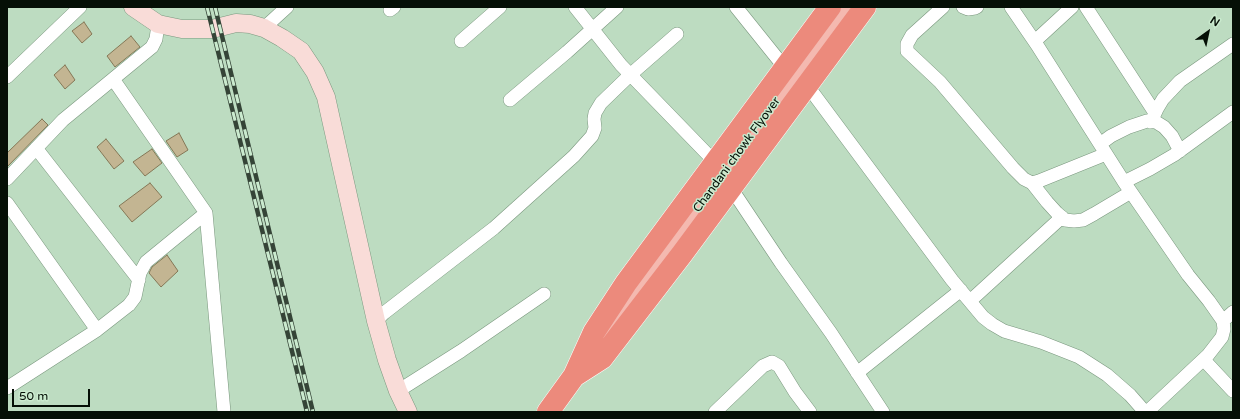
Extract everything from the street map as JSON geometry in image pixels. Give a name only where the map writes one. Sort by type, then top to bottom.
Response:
[{"type":"highway","points":[[548,412],[574,376],[594,332],[626,283],[830,7]]},
{"type":"highway","points":[[574,376],[602,358],[682,254],[865,7]]},
{"type":"main road","points":[[133,7],[158,24],[193,30],[212,29],[236,24],[250,24],[264,28],[301,51],[316,72],[326,97],[376,321],[387,360],[398,391],[408,412]]},
{"type":"main road","name":"Chandani chowk Flyover","points":[[574,376],[846,7]]},
{"type":"street","points":[[7,77],[80,7]]},
{"type":"street","points":[[264,28],[275,12],[287,7]]},
{"type":"street","points":[[461,41],[500,7]]},
{"type":"street","points":[[575,7],[630,75],[715,162]]},
{"type":"street","points":[[510,100],[617,7]]},
{"type":"street","points":[[736,7],[785,68]]},
{"type":"street","points":[[943,7],[912,36],[907,44],[907,51],[940,82],[1013,168],[1024,179],[1032,183],[1047,202],[1065,220],[1083,220],[1150,169],[1180,151],[1233,112]]},
{"type":"street","points":[[964,7],[968,9],[977,7]]},
{"type":"street","points":[[807,85],[961,290],[992,324],[1004,331],[1058,348],[1079,357],[1107,375],[1130,395],[1146,412],[1204,360],[1222,336],[1224,329],[1223,321],[1188,275],[1128,187],[1035,41],[1011,7]]},
{"type":"street","points":[[1035,41],[1072,7]]},
{"type":"street","points":[[1086,7],[1156,122],[1164,127],[1172,136],[1180,151]]},
{"type":"street","points":[[7,179],[63,120],[152,47],[156,39],[158,24]]},
{"type":"street","points":[[376,321],[384,313],[494,228],[574,156],[592,136],[595,128],[595,112],[601,103],[630,75],[677,34]]},
{"type":"street","points":[[1032,183],[1039,181],[1103,149],[1111,136],[1153,117],[1163,100],[1180,81],[1233,44]]},
{"type":"street","points":[[113,79],[206,214],[224,412]]},
{"type":"street","points":[[36,148],[139,280]]},
{"type":"street","points":[[731,188],[781,263],[831,333],[883,412]]},
{"type":"street","points":[[7,203],[97,330]]},
{"type":"street","points":[[7,388],[97,330],[129,305],[135,297],[140,273],[146,262],[206,214]]},
{"type":"street","points":[[970,301],[1062,217]]},
{"type":"street","points":[[857,373],[961,290]]},
{"type":"street","points":[[398,391],[461,351],[544,294]]},
{"type":"street","points":[[1223,321],[1233,312]]},
{"type":"street","points":[[1204,360],[1233,391]]},
{"type":"street","points":[[715,412],[763,366],[772,362],[779,366],[795,392],[810,412]]},
{"type":"building","points":[[84,22],[92,34],[82,43],[72,31]]},
{"type":"building","points":[[131,36],[140,47],[115,67],[107,56]]},
{"type":"building","points":[[65,65],[75,80],[65,89],[54,75]]},
{"type":"building","points":[[42,119],[48,125],[7,167],[7,153]]},
{"type":"building","points":[[179,133],[188,150],[177,157],[166,141]]},
{"type":"building","points":[[106,139],[124,161],[114,169],[97,147]]},
{"type":"building","points":[[152,149],[162,163],[145,176],[133,162]]},
{"type":"building","points":[[150,183],[162,197],[132,222],[119,206]]},
{"type":"building","points":[[167,255],[178,271],[161,287],[149,273],[152,267]]},
{"type":"railway","points":[[207,7],[307,412]]},
{"type":"railway","points":[[215,7],[313,412]]}]
